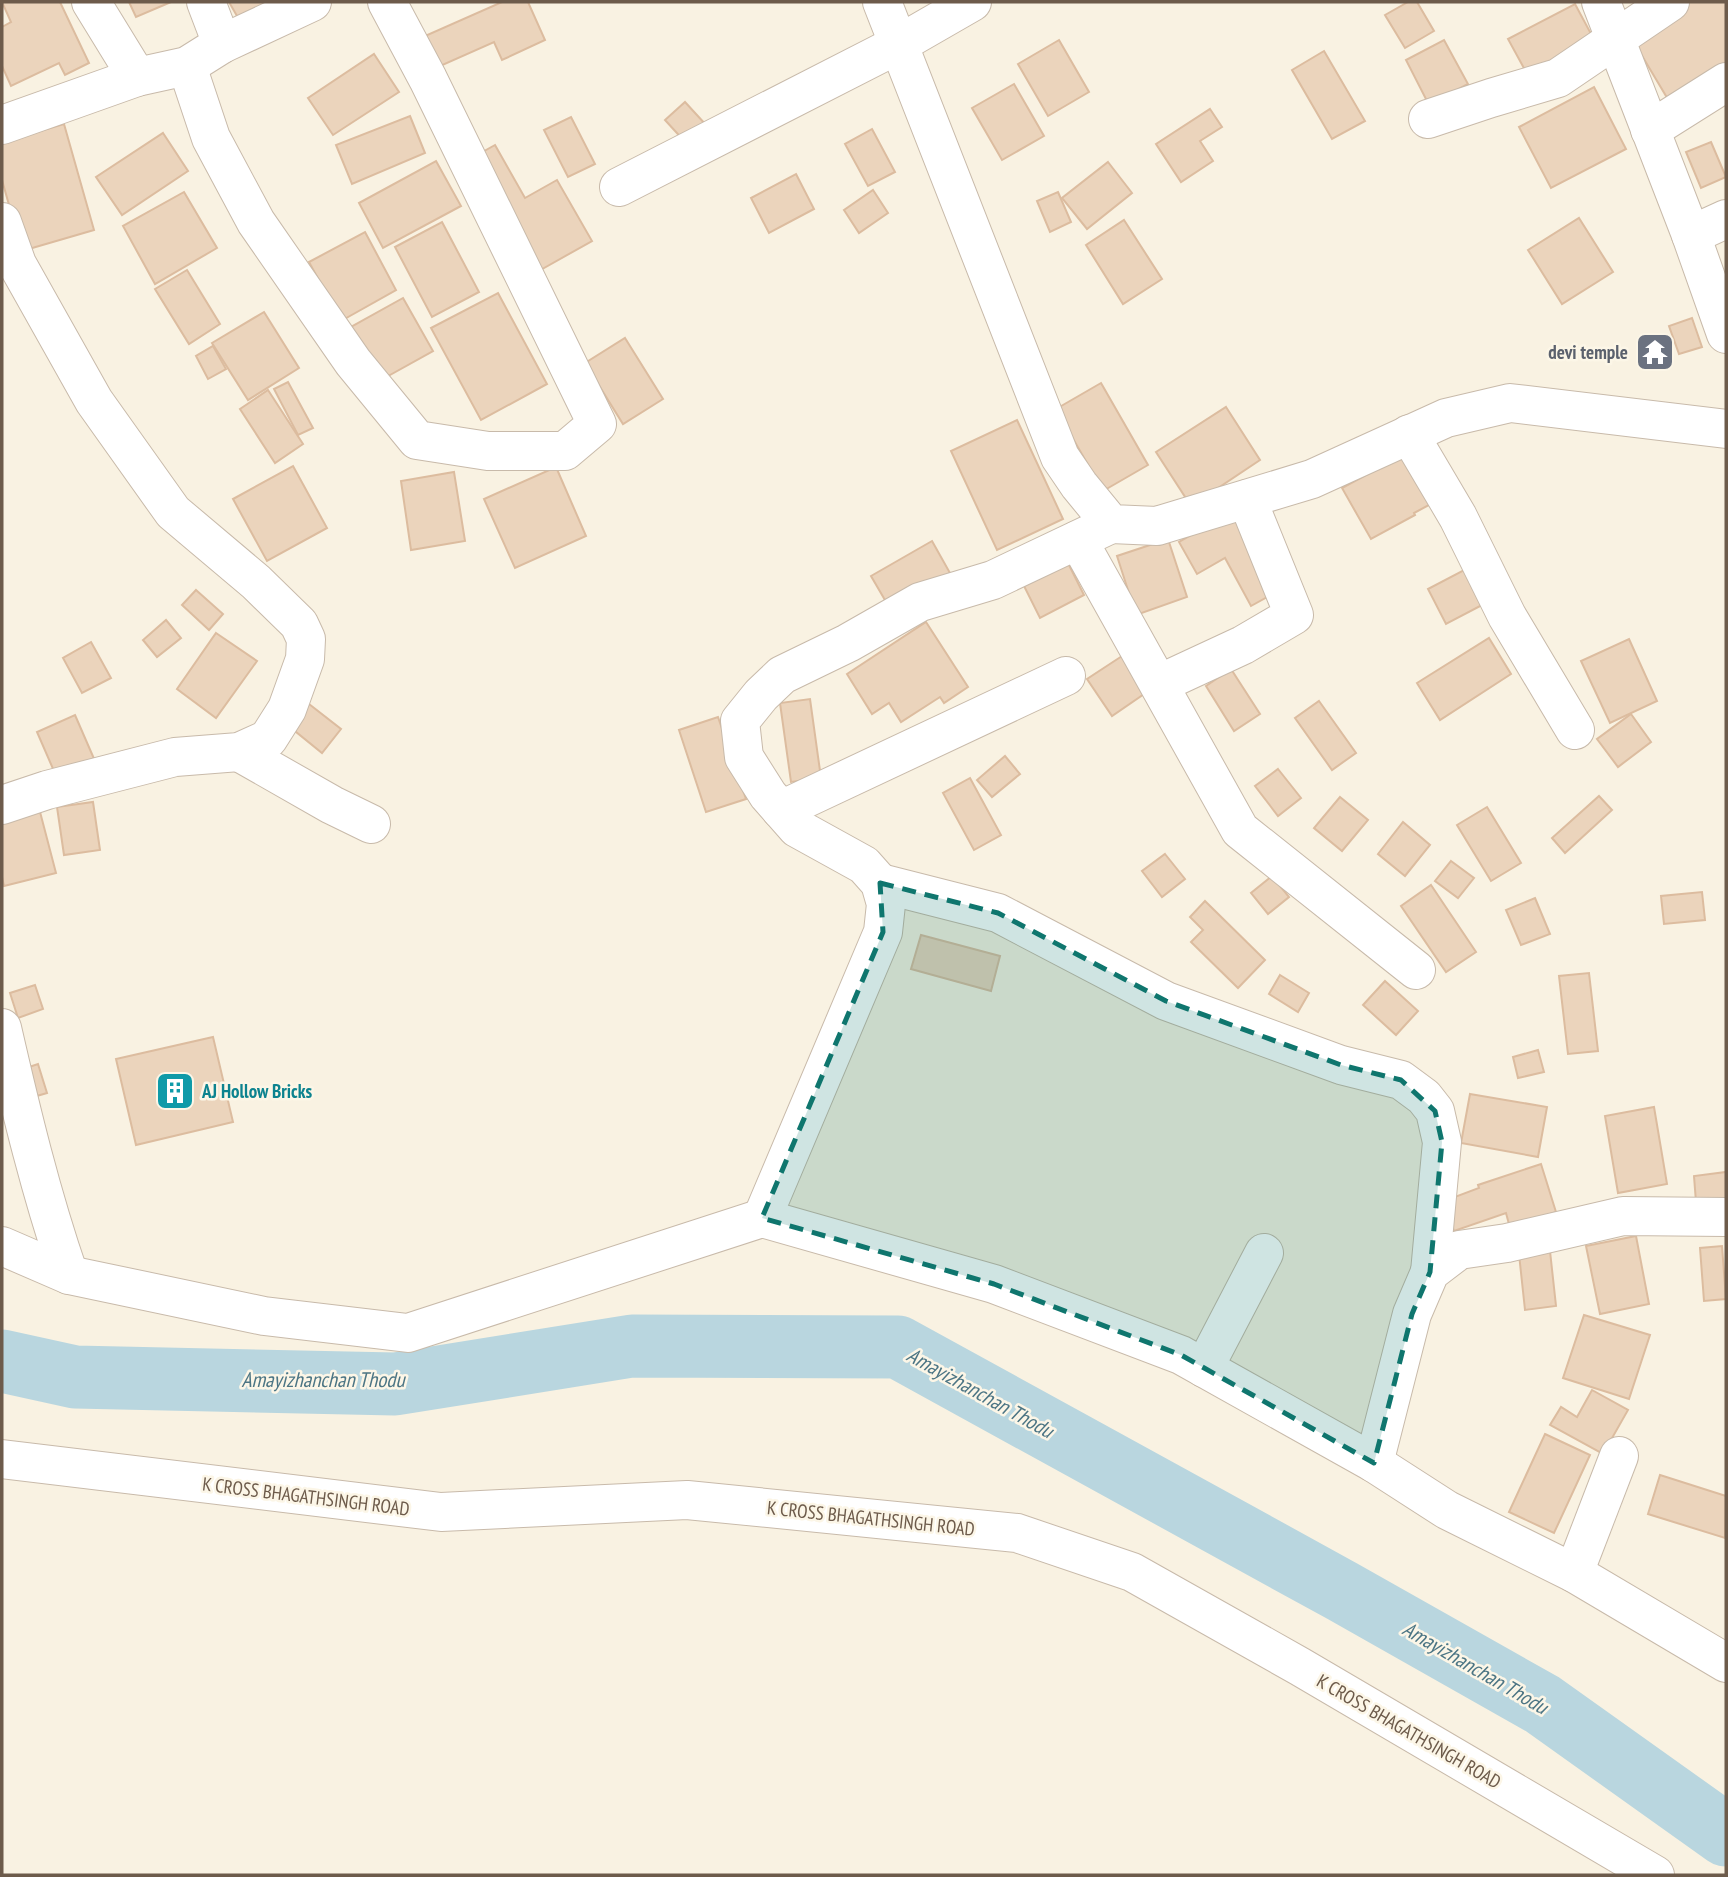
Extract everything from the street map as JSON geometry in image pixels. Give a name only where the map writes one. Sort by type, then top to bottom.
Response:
[{"type":"street","points":[[91,2],[137,77]]},
{"type":"street","points":[[206,2],[222,44]]},
{"type":"street","points":[[2,125],[137,77],[187,66],[222,44],[312,2]]},
{"type":"street","points":[[187,66],[211,138],[256,222],[353,362],[416,440],[488,451],[565,451],[597,424],[387,2]]},
{"type":"street","points":[[882,2],[1060,457],[1079,485],[1094,532],[1159,684],[1240,830],[1416,970]]},
{"type":"street","points":[[619,187],[899,44],[972,2]]},
{"type":"street","points":[[1601,2],[1691,235],[1726,334]]},
{"type":"street","points":[[1429,119],[1558,78],[1670,2]]},
{"type":"street","points":[[1650,130],[1726,82]]},
{"type":"street","points":[[1691,235],[1726,219]]},
{"type":"street","points":[[2,222],[17,264],[94,401],[173,512],[256,582],[299,624],[306,639],[305,659],[287,709],[268,740],[239,752],[175,757],[47,790],[2,805]]},
{"type":"street","points":[[761,1219],[883,932],[886,904],[880,883],[864,865],[797,828],[768,795],[744,757],[740,721],[782,675],[848,643],[920,602],[993,580],[1094,532],[1157,526],[1312,479],[1446,418],[1510,403],[1726,429]]},
{"type":"street","points":[[1409,434],[1458,517],[1507,616],[1575,730]]},
{"type":"street","points":[[1159,684],[1243,645],[1294,615],[1247,499]]},
{"type":"street","points":[[781,810],[1066,676]]},
{"type":"street","points":[[239,752],[371,824]]},
{"type":"street","points":[[880,883],[998,913],[1166,1001],[1341,1065],[1401,1080],[1424,1097],[1435,1111],[1442,1142],[1430,1272],[1412,1314],[1374,1463]]},
{"type":"street","points":[[2,1028],[25,1128],[69,1275]]},
{"type":"street","points":[[1430,1272],[1459,1250],[1507,1243],[1623,1216],[1726,1217]]},
{"type":"street","points":[[2,1245],[69,1275],[264,1316],[408,1333],[761,1219],[994,1284],[1181,1355],[1374,1463],[1447,1510],[1574,1573],[1726,1663]]},
{"type":"street","points":[[1204,1368],[1264,1253]]},
{"type":"street","points":[[1574,1573],[1619,1456]]},
{"type":"street","name":"K CROSS BHAGATHSINGH ROAD","points":[[2,1459],[441,1512],[687,1500],[1017,1533],[1132,1572],[1655,1875]]},
{"type":"highlighted area","points":[[880,883],[998,913],[1166,1001],[1341,1065],[1401,1080],[1435,1111],[1442,1142],[1430,1272],[1412,1314],[1374,1463],[1181,1355],[994,1284],[762,1218],[883,932]]},
{"type":"building","points":[[2,2],[60,2],[89,63],[65,75],[59,63],[11,86],[2,66],[2,27],[11,22]]},
{"type":"building","points":[[129,2],[171,2],[136,17]]},
{"type":"building","points":[[229,2],[280,2],[241,23]]},
{"type":"building","points":[[502,2],[528,2],[545,40],[502,60],[494,42],[438,67],[425,36]]},
{"type":"building","points":[[1408,2],[1417,2],[1434,31],[1405,48],[1385,15]]},
{"type":"building","points":[[1683,2],[1726,2],[1726,71],[1672,106],[1632,39]]},
{"type":"building","points":[[1575,4],[1597,45],[1531,81],[1508,39]]},
{"type":"building","points":[[1059,40],[1089,92],[1048,116],[1018,64]]},
{"type":"building","points":[[1444,40],[1468,84],[1429,105],[1406,60]]},
{"type":"building","points":[[1324,51],[1365,121],[1332,139],[1292,70]]},
{"type":"building","points":[[374,54],[399,92],[333,135],[308,98]]},
{"type":"building","points":[[1014,84],[1044,136],[1002,160],[972,108]]},
{"type":"building","points":[[1594,87],[1626,149],[1551,188],[1519,127]]},
{"type":"building","points":[[685,102],[707,126],[687,144],[665,120]]},
{"type":"building","points":[[1210,109],[1222,127],[1200,141],[1213,161],[1181,182],[1156,144]]},
{"type":"building","points":[[410,116],[425,153],[352,184],[336,145]]},
{"type":"building","points":[[571,117],[595,164],[568,177],[544,130]]},
{"type":"building","points":[[64,124],[94,230],[22,251],[2,180],[2,142]]},
{"type":"building","points":[[872,129],[895,172],[868,186],[845,144]]},
{"type":"building","points":[[163,133],[188,171],[122,215],[96,177]]},
{"type":"building","points":[[1711,142],[1726,177],[1701,188],[1686,152]]},
{"type":"building","points":[[495,145],[525,198],[557,180],[592,241],[537,272],[472,158]]},
{"type":"building","points":[[436,161],[461,206],[383,248],[359,203]]},
{"type":"building","points":[[1108,162],[1132,193],[1087,229],[1062,198]]},
{"type":"building","points":[[796,174],[814,209],[769,233],[751,198]]},
{"type":"building","points":[[873,190],[888,213],[859,233],[844,210]]},
{"type":"building","points":[[184,192],[217,248],[155,284],[123,226]]},
{"type":"building","points":[[1058,192],[1071,222],[1050,232],[1037,201]]},
{"type":"building","points":[[1579,218],[1613,272],[1562,304],[1528,250]]},
{"type":"building","points":[[1124,220],[1162,279],[1123,304],[1086,245]]},
{"type":"building","points":[[442,222],[479,292],[432,317],[395,247]]},
{"type":"building","points":[[365,232],[396,290],[341,321],[309,262]]},
{"type":"building","points":[[187,270],[220,324],[189,344],[155,289]]},
{"type":"building","points":[[498,293],[547,384],[481,420],[431,328]]},
{"type":"building","points":[[403,298],[433,351],[381,380],[351,327]]},
{"type":"building","points":[[264,312],[299,368],[248,400],[212,343]]},
{"type":"building","points":[[1692,318],[1702,347],[1679,354],[1669,326]]},
{"type":"building","points":[[625,338],[663,399],[623,424],[585,363]]},
{"type":"building","points":[[213,346],[226,369],[208,379],[196,356]]},
{"type":"building","points":[[288,382],[313,428],[298,435],[274,389]]},
{"type":"building","points":[[1101,383],[1148,465],[1103,491],[1056,409]]},
{"type":"building","points":[[268,390],[303,444],[275,463],[240,409]]},
{"type":"building","points":[[1226,407],[1260,460],[1191,506],[1156,452]]},
{"type":"building","points":[[1017,420],[1063,519],[997,550],[951,451]]},
{"type":"building","points":[[1414,449],[1442,498],[1371,539],[1342,488]]},
{"type":"building","points":[[293,466],[327,528],[267,561],[233,499]]},
{"type":"building","points":[[556,467],[586,536],[515,568],[484,499]]},
{"type":"building","points":[[454,472],[465,541],[411,550],[401,481]]},
{"type":"building","points":[[1234,511],[1278,591],[1251,606],[1225,558],[1197,574],[1179,542]]},
{"type":"building","points":[[1168,539],[1187,597],[1136,615],[1117,556]]},
{"type":"building","points":[[932,541],[950,573],[889,607],[871,576]]},
{"type":"building","points":[[1066,559],[1084,595],[1040,618],[1022,582]]},
{"type":"building","points":[[1466,569],[1484,604],[1446,624],[1428,589]]},
{"type":"building","points":[[196,590],[223,614],[209,630],[182,605]]},
{"type":"building","points":[[166,620],[181,638],[157,657],[143,640]]},
{"type":"building","points":[[926,622],[968,687],[944,703],[940,697],[901,722],[889,703],[872,714],[847,674]]},
{"type":"building","points":[[216,633],[257,661],[216,718],[177,689]]},
{"type":"building","points":[[1489,638],[1511,674],[1440,720],[1417,683]]},
{"type":"building","points":[[1629,639],[1657,701],[1610,723],[1581,661]]},
{"type":"building","points":[[91,642],[111,678],[82,693],[63,658]]},
{"type":"building","points":[[1122,656],[1147,692],[1112,716],[1087,679]]},
{"type":"building","points":[[1231,669],[1260,714],[1234,731],[1206,686]]},
{"type":"building","points":[[810,699],[821,778],[791,782],[780,703]]},
{"type":"building","points":[[1319,701],[1356,753],[1332,770],[1295,718]]},
{"type":"building","points":[[309,704],[341,729],[322,753],[290,727]]},
{"type":"building","points":[[1631,714],[1651,742],[1618,767],[1597,739]]},
{"type":"building","points":[[75,715],[95,761],[57,778],[37,732]]},
{"type":"building","points":[[718,717],[746,799],[706,812],[679,730]]},
{"type":"building","points":[[1005,756],[1020,774],[992,797],[977,780]]},
{"type":"building","points":[[1278,769],[1301,798],[1278,816],[1255,786]]},
{"type":"building","points":[[970,778],[1001,835],[974,850],[943,793]]},
{"type":"building","points":[[1599,796],[1612,810],[1565,853],[1552,838]]},
{"type":"building","points":[[1340,797],[1368,820],[1342,851],[1314,828]]},
{"type":"building","points":[[93,802],[100,850],[64,855],[57,807]]},
{"type":"building","points":[[1487,807],[1521,863],[1491,881],[1457,825]]},
{"type":"building","points":[[39,808],[56,873],[4,886],[2,818]]},
{"type":"building","points":[[1403,822],[1430,845],[1405,876],[1378,854]]},
{"type":"building","points":[[1165,854],[1185,879],[1162,897],[1142,871]]},
{"type":"building","points":[[1451,861],[1474,878],[1458,898],[1435,881]]},
{"type":"building","points":[[1272,876],[1289,897],[1268,914],[1251,893]]},
{"type":"building","points":[[1431,885],[1476,952],[1446,972],[1401,906]]},
{"type":"building","points":[[1702,892],[1705,920],[1664,924],[1661,896]]},
{"type":"building","points":[[1535,898],[1550,934],[1521,945],[1506,910]]},
{"type":"building","points":[[1205,901],[1265,960],[1238,988],[1191,942],[1203,930],[1190,917]]},
{"type":"building","points":[[921,935],[1000,956],[991,991],[911,969]]},
{"type":"building","points":[[1589,973],[1598,1051],[1568,1054],[1559,976]]},
{"type":"building","points":[[1280,975],[1309,993],[1298,1012],[1269,994]]},
{"type":"building","points":[[1385,981],[1418,1011],[1396,1035],[1363,1005]]},
{"type":"building","points":[[35,985],[43,1009],[18,1018],[10,993]]},
{"type":"building","name":"AJ Hollow Bricks","points":[[213,1037],[233,1122],[136,1145],[116,1059]]},
{"type":"building","points":[[1538,1050],[1544,1072],[1518,1078],[1513,1057]]},
{"type":"building","points":[[38,1064],[47,1093],[23,1100],[14,1072]]},
{"type":"building","points":[[1470,1094],[1547,1107],[1538,1157],[1461,1143]]},
{"type":"building","points":[[1654,1107],[1667,1184],[1618,1193],[1605,1116]]},
{"type":"building","points":[[1541,1164],[1556,1212],[1510,1228],[1506,1213],[1454,1231],[1444,1201],[1479,1188],[1478,1185]]},
{"type":"building","points":[[1726,1172],[1726,1198],[1696,1202],[1694,1176]]},
{"type":"building","points":[[1636,1236],[1649,1304],[1600,1314],[1586,1246]]},
{"type":"building","points":[[1722,1246],[1726,1299],[1704,1301],[1700,1248]]},
{"type":"building","points":[[1550,1251],[1556,1306],[1525,1310],[1519,1254]]},
{"type":"building","points":[[1584,1315],[1650,1335],[1629,1399],[1563,1378]]},
{"type":"building","points":[[1592,1390],[1628,1410],[1603,1454],[1550,1425],[1561,1407],[1577,1417]]},
{"type":"building","points":[[1545,1434],[1590,1455],[1554,1533],[1509,1512]]},
{"type":"building","points":[[1660,1475],[1726,1496],[1725,1538],[1648,1514]]},
{"type":"waterway","name":"Amayizhanchan Thodu","points":[[2,1361],[75,1377],[395,1384],[632,1346],[898,1347],[1542,1704],[1726,1835]]},
{"type":"place","name":"devi temple","points":[[1655,352]]},
{"type":"place","name":"AJ Hollow Bricks","points":[[175,1091]]}]
